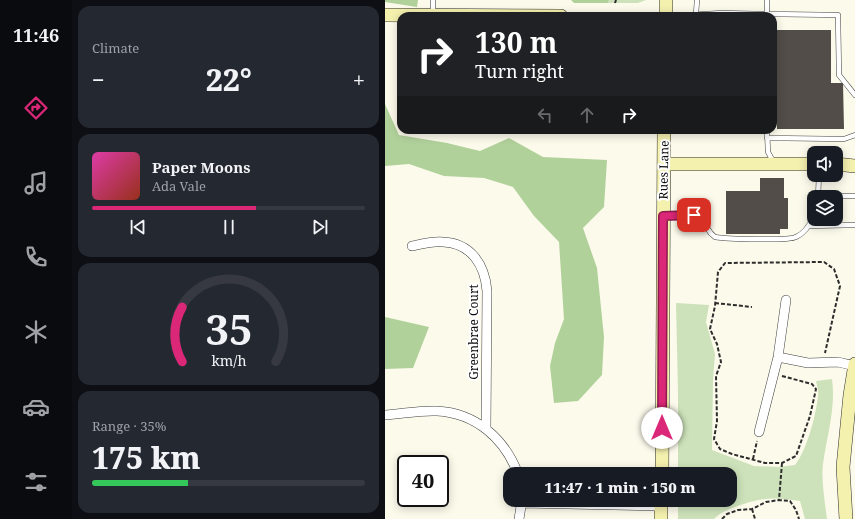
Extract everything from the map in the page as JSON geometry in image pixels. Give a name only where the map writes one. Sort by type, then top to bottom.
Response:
[{"type":"street","points":[[665,12],[666,0]]},
{"type":"street","points":[[385,15],[397,15]]},
{"type":"street","name":"Rues Lane","points":[[662,467],[664,134]]},
{"type":"street","points":[[664,164],[807,164]]},
{"type":"street","points":[[843,165],[855,166]]},
{"type":"street","name":"Greenbrae Court","points":[[412,246],[435,242],[454,244],[471,254],[483,269],[486,278],[487,290],[486,429]]},
{"type":"street","points":[[759,432],[778,357],[786,300]]},
{"type":"street","points":[[778,357],[808,363],[838,362],[855,365],[845,435],[843,467],[846,519]]},
{"type":"street","points":[[385,415],[427,411],[445,412],[463,416],[495,436],[506,450],[515,467]]},
{"type":"street","points":[[519,519],[521,507]]},
{"type":"street","points":[[661,507],[661,519]]},
{"type":"lane","points":[[433,0],[433,12]]},
{"type":"lane","points":[[696,12],[697,0]]},
{"type":"lane","points":[[767,0],[767,12]]},
{"type":"lane","points":[[777,15],[837,15],[839,75],[855,94]]},
{"type":"lane","points":[[767,134],[768,152],[775,164]]},
{"type":"lane","points":[[767,138],[844,139],[855,135]]},
{"type":"lane","points":[[843,196],[855,196]]},
{"type":"lane","points":[[663,216],[700,215],[704,218],[707,228],[711,234],[720,238],[794,238],[802,234],[809,226]]},
{"type":"lane","points":[[843,225],[855,225]]},
{"type":"path","points":[[715,303],[752,307]]},
{"type":"path","points":[[753,460],[759,432]]},
{"type":"path","points":[[779,500],[782,463]]},
{"type":"path","points":[[722,519],[727,514],[738,510],[752,509],[766,502],[779,500],[790,501],[796,510],[799,519]]},
{"type":"path","points":[[752,509],[755,519]]},
{"type":"green space","points":[[385,0],[418,0],[417,7],[385,2]]},
{"type":"green space","points":[[571,0],[609,0],[608,3],[574,3]]},
{"type":"green space","points":[[609,0],[646,0],[638,3],[608,3]]},
{"type":"green space","points":[[385,104],[397,131],[397,134],[399,135],[447,143],[480,151],[509,138],[543,157],[607,160],[604,207],[583,228],[597,268],[604,337],[602,375],[578,401],[554,403],[550,366],[555,343],[564,319],[559,242],[534,216],[513,187],[484,178],[444,176],[409,164],[385,166]]},
{"type":"green space","points":[[676,303],[709,305],[706,322],[715,354],[712,450],[754,466],[779,467],[795,465],[807,442],[813,422],[818,394],[816,381],[832,379],[833,400],[831,422],[823,464],[823,492],[827,519],[805,519],[800,501],[775,498],[762,499],[737,506],[737,467],[678,467]]},
{"type":"green space","points":[[385,317],[429,327],[413,368],[385,369]]},
{"type":"green space","points":[[678,507],[736,507],[722,512],[714,519],[678,519]]},
{"type":"building","points":[[777,30],[831,30],[831,83],[843,83],[844,129],[777,129]]},
{"type":"building","points":[[760,178],[784,178],[784,198],[788,198],[788,229],[780,229],[780,234],[726,234],[726,191],[760,191]]},
{"type":"route","points":[[662,428],[663,216],[694,215]]}]
